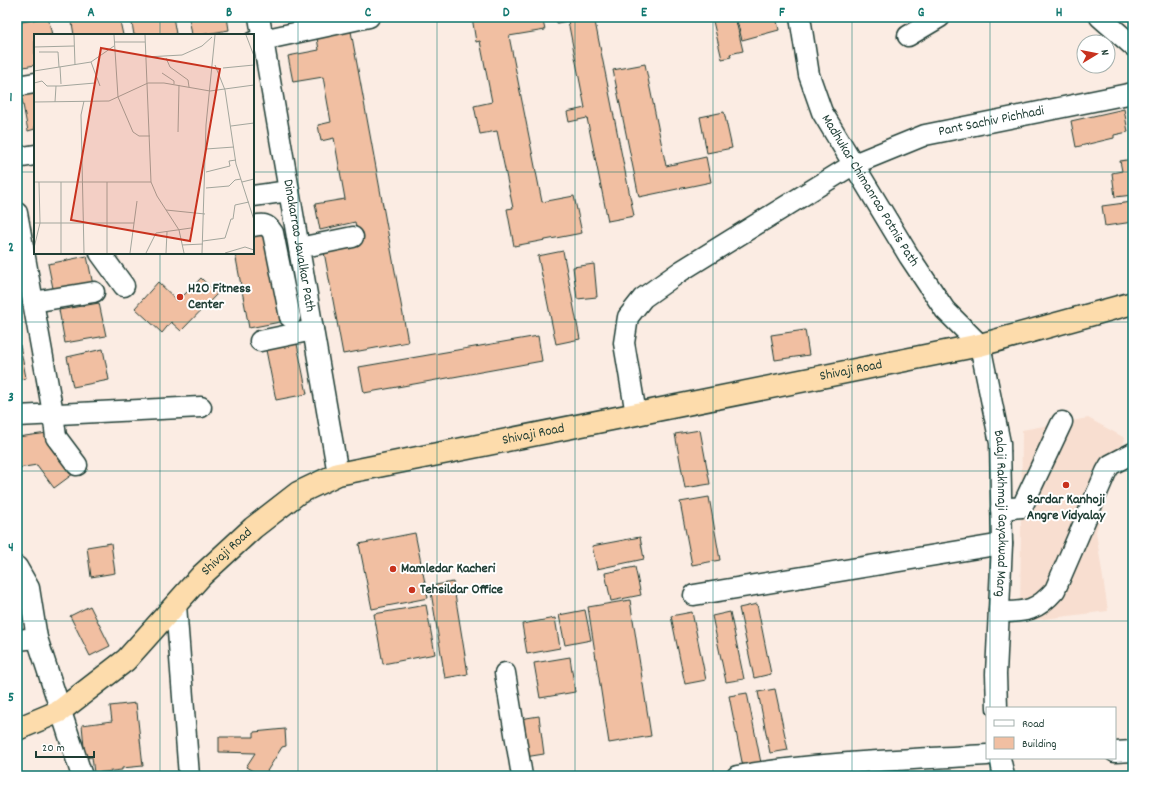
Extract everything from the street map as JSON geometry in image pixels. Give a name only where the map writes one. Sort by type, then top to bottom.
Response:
[{"type":"highway","name":"Shivaji Road","points":[[17,729],[60,711],[126,660],[202,575],[253,528],[298,494],[338,474],[980,345],[1133,303]]},
{"type":"street","name":"Dinakarrao Javalkar Path","points":[[259,17],[258,41],[289,191],[338,474]]},
{"type":"street","points":[[258,41],[369,17]]},
{"type":"street","name":"Madhukar Chimanrao Potnis Path","points":[[800,17],[809,75],[822,112],[909,256],[945,310],[980,345]]},
{"type":"street","points":[[908,36],[940,17]]},
{"type":"street","points":[[1100,17],[1133,46]]},
{"type":"street","points":[[17,86],[34,83]]},
{"type":"street","name":"Pant Sachiv Pichhadi","points":[[636,414],[624,343],[628,318],[643,298],[681,271],[854,164],[925,135],[1133,93]]},
{"type":"street","points":[[17,158],[34,155]]},
{"type":"street","points":[[254,196],[289,191]]},
{"type":"street","points":[[17,213],[24,234],[33,302],[56,437],[77,465]]},
{"type":"street","points":[[254,226],[263,224],[269,227],[273,233],[290,317]]},
{"type":"street","points":[[299,248],[353,237]]},
{"type":"street","points":[[101,254],[124,286]]},
{"type":"street","points":[[33,302],[94,292]]},
{"type":"street","points":[[260,341],[313,330]]},
{"type":"street","name":"Balaji Rakhmaji Gayakwad Marg","points":[[980,345],[1000,443],[1002,544],[996,674],[997,707]]},
{"type":"street","points":[[17,416],[53,413],[200,408]]},
{"type":"street","points":[[1002,510],[1022,507],[1062,422]]},
{"type":"street","points":[[999,612],[1028,610],[1047,599],[1055,590],[1106,472],[1110,465],[1133,453]]},
{"type":"street","points":[[694,595],[1002,544]]},
{"type":"street","points":[[17,567],[29,588],[37,638],[82,776]]},
{"type":"street","points":[[176,605],[189,776]]},
{"type":"street","points":[[17,640],[37,638]]},
{"type":"street","points":[[505,673],[522,776]]},
{"type":"street","points":[[1116,752],[1133,751]]},
{"type":"street","points":[[737,776],[773,770],[878,761],[986,755]]},
{"type":"street","points":[[1000,759],[1004,776]]},
{"type":"shaded area","name":"Sardar Kanhoji Angre Vidyalay","points":[[1088,418],[1125,438],[1096,532],[1108,611],[1020,622],[1022,430]]},
{"type":"building","points":[[48,17],[52,34],[34,34],[34,65],[18,68],[17,23]]},
{"type":"building","points":[[71,17],[119,17],[123,34],[74,34]]},
{"type":"building","points":[[131,17],[173,17],[176,34],[134,34]]},
{"type":"building","points":[[189,17],[227,17],[229,30],[206,34],[192,34]]},
{"type":"building","points":[[472,17],[542,17],[545,30],[509,36],[542,202],[574,196],[582,233],[514,246],[507,209],[513,208],[497,131],[480,134],[474,106],[492,102],[480,41],[476,42]]},
{"type":"building","points":[[556,17],[594,17],[634,216],[608,221],[587,118],[569,122],[567,112],[585,108],[568,21],[557,23]]},
{"type":"building","points":[[712,17],[735,17],[743,51],[730,54],[731,57],[722,59]]},
{"type":"building","points":[[736,17],[776,17],[779,30],[742,40]]},
{"type":"building","points":[[350,26],[408,342],[343,354],[324,252],[359,244],[355,222],[320,230],[315,204],[345,199],[334,138],[321,141],[318,125],[331,122],[323,77],[293,82],[288,56],[319,50],[316,32]]},
{"type":"building","points":[[645,64],[666,166],[706,157],[711,182],[639,197],[613,70]]},
{"type":"building","points":[[34,92],[34,129],[28,131],[21,94]]},
{"type":"building","points":[[1124,109],[1128,132],[1114,135],[1114,138],[1076,147],[1071,121]]},
{"type":"building","points":[[724,112],[732,148],[707,153],[700,117]]},
{"type":"building","points":[[1133,159],[1133,195],[1115,197],[1112,173],[1122,171],[1120,161]]},
{"type":"building","points":[[1132,202],[1133,222],[1105,226],[1102,206]]},
{"type":"building","points":[[268,232],[285,321],[249,328],[235,254],[254,254],[254,235]]},
{"type":"building","points":[[563,251],[580,339],[556,344],[538,256]]},
{"type":"building","points":[[87,256],[93,285],[54,293],[48,264]]},
{"type":"building","points":[[594,264],[597,297],[577,299],[573,267]]},
{"type":"building","points":[[201,278],[217,294],[181,331],[171,322],[162,333],[135,308],[158,282],[178,301]]},
{"type":"building","points":[[99,303],[106,336],[65,343],[59,310]]},
{"type":"building","points":[[805,330],[809,355],[775,360],[771,335]]},
{"type":"building","points":[[538,336],[542,361],[364,393],[359,367]]},
{"type":"building","points":[[297,344],[307,394],[276,400],[266,350]]},
{"type":"building","points":[[17,345],[20,345],[26,378],[17,380]]},
{"type":"building","points":[[103,349],[109,380],[73,387],[67,357]]},
{"type":"building","points":[[700,430],[710,484],[685,488],[675,434]]},
{"type":"building","points":[[48,433],[77,471],[54,488],[37,465],[18,468],[17,461],[17,437]]},
{"type":"building","points":[[709,497],[720,560],[692,565],[680,502]]},
{"type":"building","points":[[415,533],[428,598],[372,609],[359,544]]},
{"type":"building","points":[[640,537],[644,559],[597,569],[592,546]]},
{"type":"building","points":[[111,543],[115,573],[91,577],[87,547]]},
{"type":"building","points":[[635,567],[641,595],[611,601],[605,573]]},
{"type":"building","points":[[453,582],[468,674],[445,678],[430,586]]},
{"type":"building","points":[[630,600],[651,736],[609,743],[588,607]]},
{"type":"building","points":[[757,604],[771,674],[754,678],[739,608]]},
{"type":"building","points":[[426,605],[435,654],[383,664],[374,614]]},
{"type":"building","points":[[90,606],[110,646],[90,656],[70,616]]},
{"type":"building","points":[[585,610],[591,640],[565,645],[559,615]]},
{"type":"building","points":[[692,612],[706,680],[685,684],[671,616]]},
{"type":"building","points":[[730,612],[744,679],[726,682],[712,616]]},
{"type":"building","points":[[555,618],[560,648],[527,654],[522,624]]},
{"type":"building","points":[[570,657],[575,692],[540,698],[534,663]]},
{"type":"building","points":[[775,689],[788,750],[770,753],[758,692]]},
{"type":"building","points":[[747,693],[761,763],[743,767],[729,696]]},
{"type":"building","points":[[136,703],[143,766],[94,773],[92,757],[85,758],[82,725],[112,721],[110,706]]},
{"type":"building","points":[[539,716],[544,754],[525,757],[520,719]]},
{"type":"building","points":[[285,729],[286,746],[282,747],[264,776],[261,776],[246,767],[255,753],[219,752],[219,737],[254,737],[254,732]]},
{"type":"place","name":"H2O Fitness Center","points":[[180,297]]},
{"type":"place","name":"Sardar Kanhoji Angre Vidyalay","points":[[1066,485]]},
{"type":"place","name":"Mamledar Kacheri","points":[[393,569]]},
{"type":"place","name":"Tehsildar Office","points":[[412,590]]}]
